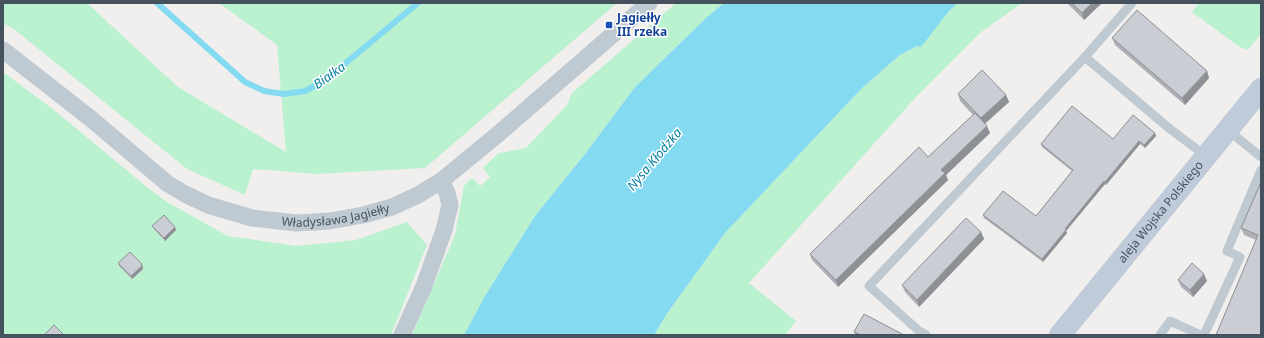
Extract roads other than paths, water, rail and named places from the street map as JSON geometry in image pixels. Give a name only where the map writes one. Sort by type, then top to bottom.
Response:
[{"type":"street","name":"Władysława Jagiełły","points":[[3,50],[90,118],[168,184],[208,205],[230,212],[252,218],[297,223],[335,220],[363,215],[392,207],[418,195],[441,181],[497,135],[649,3]]},
{"type":"street","name":"aleja Wojska Polskiego","points":[[1060,335],[1261,89]]},
{"type":"street","points":[[402,335],[424,286],[444,230],[450,205],[448,193],[441,181]]},
{"type":"lane","points":[[926,335],[919,331],[869,286],[1085,57],[1132,3]]},
{"type":"lane","points":[[1085,57],[1170,129],[1206,156]]},
{"type":"lane","points":[[1228,129],[1261,157]]},
{"type":"lane","points":[[1204,335],[1240,257],[1227,251],[1261,170]]},
{"type":"lane","points":[[1160,335],[1170,321],[1201,335]]},
{"type":"water","name":"Nysa Kłodzka","points":[[724,3],[958,3],[949,11],[921,47],[917,46],[900,55],[862,88],[725,233],[666,315],[654,335],[464,335],[485,296],[535,216],[585,154],[635,87],[706,18]]},
{"type":"waterway","name":"Białka","points":[[157,3],[245,82],[264,91],[284,94],[305,91],[324,81],[418,3]]},
{"type":"place","name":"Jagiełły III rzeka","points":[[609,25]]}]
